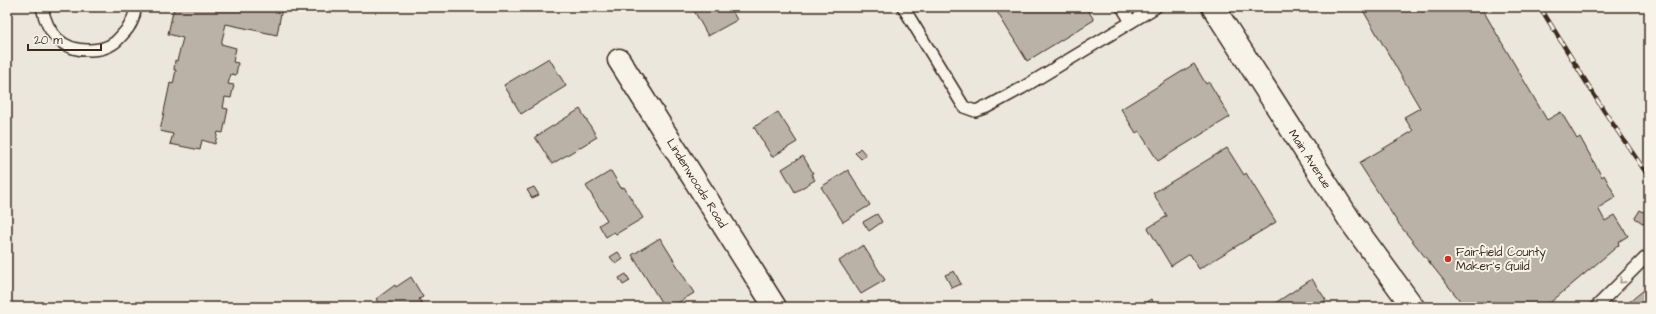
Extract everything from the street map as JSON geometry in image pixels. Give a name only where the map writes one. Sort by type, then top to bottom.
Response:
[{"type":"main road","name":"Main Avenue","points":[[1213,7],[1351,222],[1413,307]]},
{"type":"main road","name":"Lindenwoods Road","points":[[619,60],[775,307]]},
{"type":"lane","points":[[42,7],[44,20],[53,34],[66,45],[81,50],[98,50],[113,44],[129,28],[135,12],[135,7]]},
{"type":"lane","points":[[903,7],[964,107],[975,111],[1022,88],[1156,7]]},
{"type":"lane","points":[[1122,7],[1131,22]]},
{"type":"lane","points":[[1596,307],[1645,258],[1649,259]]},
{"type":"building","points":[[174,7],[282,8],[277,35],[226,24],[221,44],[236,48],[233,62],[238,63],[236,75],[231,74],[228,84],[234,85],[231,98],[225,97],[223,108],[228,109],[223,133],[218,132],[215,144],[202,140],[200,150],[170,144],[173,134],[160,131],[170,83],[173,84],[176,70],[174,70],[175,60],[177,61],[183,38],[168,34]]},
{"type":"building","points":[[692,7],[730,7],[737,20],[708,36]]},
{"type":"building","points":[[994,7],[1086,7],[1094,20],[1027,61]]},
{"type":"building","points":[[1361,7],[1481,7],[1547,120],[1561,112],[1577,139],[1580,137],[1602,177],[1604,175],[1616,197],[1598,208],[1605,221],[1615,215],[1628,236],[1618,242],[1619,245],[1545,307],[1465,307],[1398,223],[1359,163],[1413,131],[1404,117],[1420,108]]},
{"type":"building","points":[[549,58],[566,86],[521,114],[504,85]]},
{"type":"building","points":[[1194,64],[1206,84],[1209,82],[1230,117],[1158,161],[1139,131],[1136,133],[1121,109]]},
{"type":"building","points":[[580,109],[597,137],[552,164],[535,137]]},
{"type":"building","points":[[778,112],[797,142],[772,157],[754,127]]},
{"type":"building","points":[[860,148],[866,155],[861,159],[855,153]]},
{"type":"building","points":[[1227,148],[1244,175],[1246,173],[1276,222],[1199,269],[1190,254],[1171,266],[1148,228],[1167,216],[1153,193]]},
{"type":"building","points":[[803,156],[813,173],[811,174],[815,180],[795,192],[782,169]]},
{"type":"building","points":[[848,170],[870,205],[843,222],[821,187]]},
{"type":"building","points":[[611,171],[621,188],[624,187],[643,218],[616,234],[614,232],[606,237],[599,225],[607,220],[586,186]]},
{"type":"building","points":[[534,187],[539,195],[532,198],[527,190]]},
{"type":"building","points":[[1640,210],[1649,215],[1644,224],[1635,218]]},
{"type":"building","points":[[877,214],[882,222],[869,231],[863,222]]},
{"type":"building","points":[[660,238],[694,293],[671,307],[664,307],[632,255]]},
{"type":"building","points":[[863,245],[885,280],[861,294],[839,261]]},
{"type":"building","points":[[618,252],[623,259],[616,264],[610,257]]},
{"type":"building","points":[[954,271],[961,284],[952,288],[945,275]]},
{"type":"building","points":[[626,274],[630,281],[623,285],[619,278]]},
{"type":"building","points":[[411,277],[423,297],[419,299],[424,307],[381,307],[376,299],[395,285],[396,287]]},
{"type":"building","points":[[1312,279],[1326,300],[1324,301],[1326,305],[1323,307],[1269,307]]},
{"type":"building","points":[[1649,286],[1649,307],[1623,307]]},
{"type":"building","points":[[1151,299],[1157,307],[1138,307]]},
{"type":"railway","points":[[1540,7],[1604,111],[1649,177]]},
{"type":"place","name":"Fairfield County Maker's Guild","points":[[1448,259]]}]
